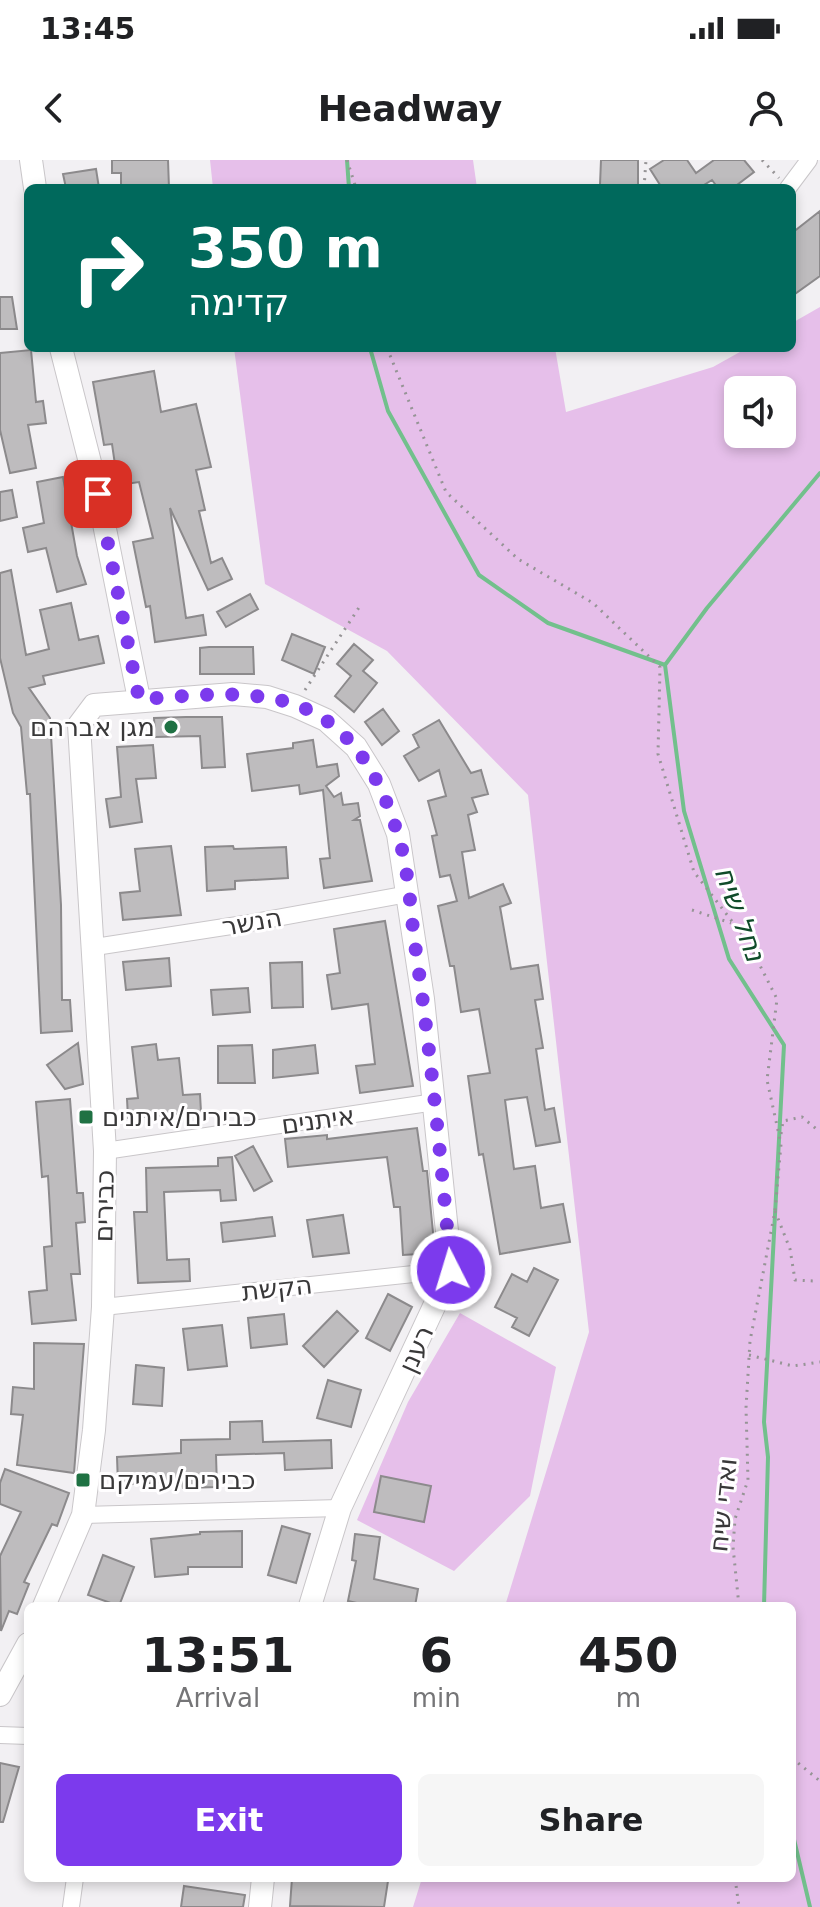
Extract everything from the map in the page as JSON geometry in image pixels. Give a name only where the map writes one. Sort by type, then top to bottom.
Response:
[{"type":"street","points":[[31,160],[34,184]]},
{"type":"street","points":[[791,184],[809,160]]},
{"type":"street","points":[[62,352],[98,494],[139,699],[233,694],[267,697],[295,706],[326,720],[356,747],[379,784],[398,834],[408,894],[435,1102],[451,1270]]},
{"type":"street","name":"כבירים","points":[[46,1602],[83,1515],[94,1430],[103,1307],[105,1151],[95,947],[79,725],[94,705],[139,699]]},
{"type":"street","name":"הנשר","points":[[95,947],[408,894]]},
{"type":"street","name":"איתנים","points":[[105,1151],[435,1102]]},
{"type":"street","name":"הקשת","points":[[103,1307],[451,1270]]},
{"type":"street","name":"רענן","points":[[311,1602],[340,1508],[451,1270]]},
{"type":"street","points":[[83,1515],[340,1508]]},
{"type":"street","points":[[0,1695],[24,1651]]},
{"type":"street","points":[[0,1735],[24,1736]]},
{"type":"street","points":[[71,1907],[74,1882]]},
{"type":"street","points":[[260,1907],[263,1882]]},
{"type":"path","points":[[347,160],[355,184]]},
{"type":"path","points":[[644,184],[646,160]]},
{"type":"path","points":[[762,160],[784,184]]},
{"type":"path","points":[[389,352],[446,492],[518,559],[593,603],[660,667],[658,754],[694,872],[748,942],[777,999],[767,1080],[780,1137]]},
{"type":"path","points":[[295,706],[360,606]]},
{"type":"path","points":[[692,910],[734,924]]},
{"type":"path","points":[[820,1132],[802,1117],[783,1121],[775,1211],[749,1355],[793,1366],[820,1362]]},
{"type":"path","points":[[775,1211],[790,1249],[795,1280],[814,1281]]},
{"type":"path","name":"ואדי שיח","points":[[739,1602],[733,1547],[735,1519],[748,1480],[746,1408],[749,1355]]},
{"type":"path","points":[[796,1761],[820,1781]]},
{"type":"path","points":[[736,1882],[739,1907]]},
{"type":"shaded area","points":[[210,160],[473,160],[476,184],[213,184]]},
{"type":"shaded area","points":[[820,307],[820,1907],[413,1907],[421,1882],[796,1882],[796,1602],[506,1602],[589,1332],[528,795],[387,651],[265,584],[235,352],[556,352],[566,412],[713,367],[740,352],[796,352],[796,321]]},
{"type":"shaded area","points":[[460,1313],[556,1367],[530,1496],[454,1571],[357,1520],[408,1402]]},
{"type":"building","points":[[112,160],[168,160],[169,184],[121,184],[121,173],[112,173]]},
{"type":"building","points":[[601,160],[638,160],[638,184],[600,184]]},
{"type":"building","points":[[664,160],[687,160],[696,173],[714,160],[744,160],[754,172],[738,184],[715,184],[712,180],[706,184],[659,184],[650,169]]},
{"type":"building","points":[[96,169],[98,184],[65,184],[63,174]]},
{"type":"building","points":[[820,211],[820,276],[796,293],[796,230]]},
{"type":"building","points":[[0,297],[12,297],[17,329],[0,329]]},
{"type":"building","points":[[31,352],[36,402],[43,401],[46,423],[28,425],[36,468],[10,473],[0,430],[0,353]]},
{"type":"building","points":[[154,371],[161,412],[196,404],[211,467],[196,470],[205,510],[199,511],[211,563],[222,558],[232,579],[208,590],[170,508],[186,618],[203,615],[206,635],[155,642],[150,606],[146,607],[133,542],[153,538],[139,482],[118,485],[112,444],[104,445],[93,382]]},
{"type":"building","points":[[63,477],[77,556],[86,584],[57,592],[46,548],[28,552],[23,528],[44,523],[37,482]]},
{"type":"building","points":[[12,490],[17,517],[0,521],[0,492]]},
{"type":"building","points":[[11,570],[26,655],[49,649],[40,610],[71,603],[79,640],[98,636],[104,663],[43,676],[45,684],[29,688],[50,718],[61,905],[62,1000],[70,1000],[72,1031],[41,1033],[30,794],[27,794],[21,727],[13,713],[0,658],[0,573]]},
{"type":"building","points":[[250,594],[258,609],[226,627],[217,612]]},
{"type":"building","points":[[292,634],[325,647],[314,674],[282,660]]},
{"type":"building","points":[[354,644],[373,660],[363,671],[377,683],[354,712],[335,696],[351,676],[337,664]]},
{"type":"building","points":[[253,647],[254,674],[200,674],[200,648]]},
{"type":"building","points":[[383,709],[399,731],[382,745],[365,722]]},
{"type":"building","points":[[222,717],[225,767],[202,768],[200,736],[155,737],[154,718]]},
{"type":"building","points":[[439,720],[471,773],[481,770],[488,794],[472,798],[477,812],[468,815],[475,850],[462,852],[469,898],[503,884],[511,903],[500,907],[511,969],[538,965],[543,999],[535,1000],[543,1048],[536,1049],[545,1110],[554,1108],[560,1142],[536,1146],[527,1097],[505,1100],[514,1169],[535,1166],[541,1208],[563,1204],[570,1242],[500,1254],[483,1154],[479,1155],[468,1076],[490,1073],[479,1009],[461,1012],[454,966],[450,966],[438,906],[457,901],[450,875],[440,877],[432,836],[437,835],[428,801],[446,796],[439,770],[419,781],[404,756],[419,747],[413,735]]},
{"type":"building","points":[[313,740],[317,767],[337,764],[339,776],[326,786],[334,797],[341,793],[343,805],[358,803],[360,816],[354,820],[360,820],[372,881],[324,888],[320,859],[330,858],[323,790],[300,794],[299,785],[252,791],[247,754],[293,748],[293,743]]},
{"type":"building","points":[[153,745],[156,778],[136,779],[142,822],[110,827],[106,799],[121,797],[117,747]]},
{"type":"building","points":[[171,846],[181,915],[123,920],[120,893],[140,891],[135,849]]},
{"type":"building","points":[[233,846],[234,849],[286,847],[288,878],[235,881],[235,889],[207,891],[205,847]]},
{"type":"building","points":[[385,921],[413,1086],[360,1093],[356,1066],[375,1064],[368,1004],[332,1009],[327,975],[340,973],[334,929]]},
{"type":"building","points":[[169,958],[171,986],[126,990],[123,962]]},
{"type":"building","points":[[302,962],[303,1007],[272,1008],[270,963]]},
{"type":"building","points":[[248,988],[250,1012],[213,1015],[211,990]]},
{"type":"building","points":[[78,1043],[83,1084],[65,1089],[47,1065]]},
{"type":"building","points":[[156,1044],[158,1060],[179,1058],[183,1095],[200,1094],[201,1112],[128,1118],[127,1099],[138,1098],[132,1047]]},
{"type":"building","points":[[252,1045],[255,1083],[218,1083],[218,1046]]},
{"type":"building","points":[[315,1045],[318,1073],[273,1078],[273,1050]]},
{"type":"building","points":[[70,1099],[77,1193],[83,1193],[85,1222],[76,1223],[80,1274],[71,1274],[76,1320],[32,1324],[29,1292],[47,1290],[44,1247],[52,1246],[48,1176],[42,1177],[36,1102]]},
{"type":"building","points":[[417,1128],[423,1171],[427,1171],[435,1253],[403,1255],[400,1207],[394,1207],[387,1157],[288,1167],[285,1139],[327,1135],[327,1139]]},
{"type":"building","points":[[253,1146],[272,1181],[254,1191],[235,1156]]},
{"type":"building","points":[[232,1157],[236,1200],[221,1201],[220,1190],[164,1192],[167,1260],[189,1259],[190,1281],[138,1283],[134,1212],[147,1212],[146,1168],[218,1166],[218,1158]]},
{"type":"building","points":[[343,1215],[349,1253],[313,1257],[307,1220]]},
{"type":"building","points":[[272,1217],[275,1236],[223,1242],[221,1223]]},
{"type":"building","points":[[534,1268],[558,1280],[529,1336],[512,1327],[517,1318],[495,1307],[512,1274],[527,1282]]},
{"type":"building","points":[[388,1294],[412,1307],[390,1351],[366,1338]]},
{"type":"building","points":[[337,1311],[358,1331],[324,1367],[303,1346]]},
{"type":"building","points":[[284,1314],[287,1344],[251,1348],[248,1318]]},
{"type":"building","points":[[222,1325],[227,1366],[188,1370],[183,1329]]},
{"type":"building","points":[[34,1343],[84,1344],[74,1473],[17,1465],[23,1415],[11,1414],[13,1387],[34,1389]]},
{"type":"building","points":[[136,1365],[164,1368],[162,1406],[133,1404]]},
{"type":"building","points":[[328,1380],[361,1390],[351,1427],[317,1418]]},
{"type":"building","points":[[262,1421],[263,1442],[331,1440],[332,1468],[285,1470],[284,1453],[216,1455],[217,1487],[183,1488],[182,1481],[118,1485],[117,1457],[181,1453],[181,1440],[230,1439],[230,1422]]},
{"type":"building","points":[[5,1469],[69,1493],[57,1526],[52,1524],[24,1582],[29,1584],[17,1614],[9,1611],[1,1631],[0,1556],[21,1512],[0,1504],[0,1483]]},
{"type":"building","points":[[381,1476],[431,1486],[424,1522],[374,1512]]},
{"type":"building","points":[[282,1526],[310,1534],[296,1583],[268,1575]]},
{"type":"building","points":[[242,1531],[242,1567],[188,1567],[188,1574],[155,1577],[151,1539],[200,1532]]},
{"type":"building","points":[[355,1534],[380,1537],[374,1579],[418,1589],[416,1602],[348,1601],[356,1561],[352,1560]]},
{"type":"building","points":[[103,1555],[134,1567],[121,1602],[108,1602],[88,1595]]},
{"type":"building","points":[[0,1763],[19,1767],[3,1822],[0,1822]]},
{"type":"building","points":[[292,1882],[388,1882],[384,1907],[290,1906]]},
{"type":"building","points":[[184,1886],[245,1895],[243,1907],[181,1907]]},
{"type":"waterway","points":[[347,160],[349,184]]},
{"type":"waterway","points":[[371,352],[388,411],[479,575],[548,623],[665,665]]},
{"type":"waterway","name":"נחל שיח","points":[[764,1602],[768,1457],[764,1422],[784,1045],[729,959],[684,811],[665,665],[707,608],[820,473]]},
{"type":"waterway","name":"נחל שיח","points":[[796,1848],[810,1907]]},
{"type":"place","name":"מגן אברהם","points":[[171,727]]},
{"type":"place","name":"כבירים/איתנים","points":[[86,1117]]},
{"type":"place","name":"כבירים/עמיקם","points":[[83,1480]]},
{"type":"route","points":[[98,494],[139,699],[233,694],[267,697],[295,706],[326,720],[356,747],[379,784],[398,834],[412,920],[435,1102],[451,1270]]}]
